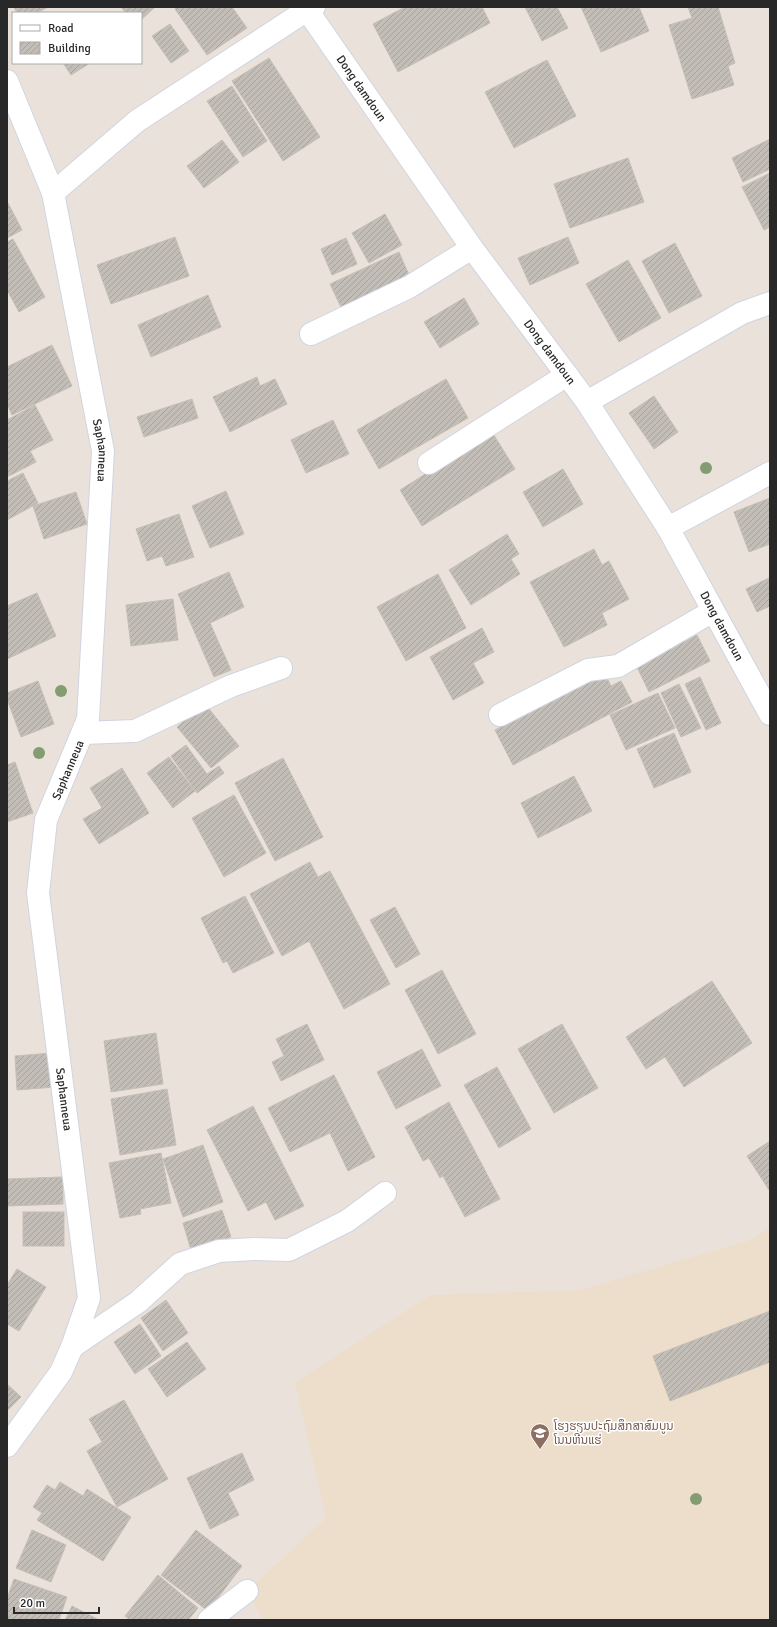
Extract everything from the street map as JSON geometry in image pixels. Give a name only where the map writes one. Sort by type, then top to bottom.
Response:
[{"type":"street","points":[[53,193],[137,121],[308,8]]},
{"type":"street","name":"Dong damdoun","points":[[308,8],[472,248],[587,402],[668,528],[770,714]]},
{"type":"street","name":"Saphanneua","points":[[7,81],[53,193],[103,451],[88,719],[46,820],[38,893],[88,1298],[72,1347],[61,1372],[7,1446]]},
{"type":"street","points":[[311,334],[408,287],[472,248]]},
{"type":"street","points":[[587,402],[742,314],[770,303]]},
{"type":"street","points":[[428,463],[567,375]]},
{"type":"street","points":[[668,528],[770,473]]},
{"type":"street","points":[[500,715],[588,670],[618,666],[713,611]]},
{"type":"street","points":[[83,733],[135,731],[231,686],[281,668]]},
{"type":"street","points":[[72,1347],[138,1302],[180,1264],[219,1252],[254,1249],[289,1250],[347,1221],[385,1193]]},
{"type":"street","points":[[209,1620],[247,1591]]},
{"type":"shaded area","name":"ໂຮງຮຽນປະຖົມສຶກສາສົມບູນ ໂນນຫີນແຮ່","points":[[770,1227],[770,1620],[263,1620],[247,1591],[326,1518],[295,1383],[430,1295],[581,1290],[750,1240]]},
{"type":"building","points":[[14,7],[48,7],[39,12],[16,12]]},
{"type":"building","points":[[121,7],[155,7],[142,19],[142,12],[125,12]]},
{"type":"building","points":[[177,7],[232,7],[247,28],[207,55],[175,9]]},
{"type":"building","points":[[405,7],[482,7],[490,23],[398,72],[373,24]]},
{"type":"building","points":[[525,7],[557,7],[568,28],[542,41]]},
{"type":"building","points":[[581,7],[639,7],[649,31],[601,52]]},
{"type":"building","points":[[688,7],[718,7],[735,63],[728,66],[734,85],[692,99],[669,25],[692,18]]},
{"type":"building","points":[[170,24],[189,51],[171,63],[152,36]]},
{"type":"building","points":[[269,58],[320,137],[283,161],[232,81]]},
{"type":"building","points":[[547,60],[576,116],[514,148],[485,92]]},
{"type":"building","points":[[64,64],[88,64],[71,75]]},
{"type":"building","points":[[232,86],[267,141],[243,157],[207,101]]},
{"type":"building","points":[[770,139],[770,169],[743,182],[732,158]]},
{"type":"building","points":[[222,140],[239,162],[204,188],[187,166]]},
{"type":"building","points":[[628,158],[644,202],[570,228],[554,184]]},
{"type":"building","points":[[770,173],[770,227],[764,230],[742,187]]},
{"type":"building","points":[[8,203],[22,230],[7,238],[7,204]]},
{"type":"building","points":[[385,214],[402,245],[369,263],[352,233]]},
{"type":"building","points":[[175,237],[189,276],[111,304],[97,265]]},
{"type":"building","points":[[568,237],[579,263],[530,285],[518,258]]},
{"type":"building","points":[[346,238],[357,264],[332,275],[321,249]]},
{"type":"building","points":[[13,239],[45,297],[19,312],[7,290],[7,242]]},
{"type":"building","points":[[675,243],[702,296],[669,313],[642,261]]},
{"type":"building","points":[[399,252],[409,275],[341,307],[330,284]]},
{"type":"building","points":[[628,260],[661,318],[619,342],[586,284]]},
{"type":"building","points":[[208,295],[221,327],[151,357],[138,325]]},
{"type":"building","points":[[464,298],[479,324],[440,348],[424,322]]},
{"type":"building","points":[[52,345],[72,386],[12,415],[7,404],[7,367]]},
{"type":"building","points":[[257,377],[260,386],[275,379],[287,404],[230,432],[213,397]]},
{"type":"building","points":[[446,379],[468,418],[379,469],[357,430]]},
{"type":"building","points":[[654,396],[678,432],[654,449],[629,413]]},
{"type":"building","points":[[192,399],[198,418],[144,437],[137,417]]},
{"type":"building","points":[[35,405],[53,440],[30,451],[36,462],[7,477],[7,420]]},
{"type":"building","points":[[333,420],[349,454],[306,473],[291,440]]},
{"type":"building","points":[[492,432],[515,469],[422,526],[400,490]]},
{"type":"building","points":[[563,469],[583,504],[543,527],[523,492]]},
{"type":"building","points":[[23,473],[38,503],[7,520],[7,481]]},
{"type":"building","points":[[226,491],[244,534],[210,548],[192,506]]},
{"type":"building","points":[[76,492],[87,524],[44,539],[33,506]]},
{"type":"building","points":[[770,498],[770,544],[749,552],[734,512]]},
{"type":"building","points":[[179,514],[194,557],[166,566],[162,556],[147,561],[136,529]]},
{"type":"building","points":[[507,534],[519,554],[511,559],[520,574],[471,605],[449,570]]},
{"type":"building","points":[[594,549],[602,565],[609,561],[629,599],[602,613],[607,625],[564,647],[530,582]]},
{"type":"building","points":[[229,572],[244,607],[210,623],[231,670],[214,677],[178,594]]},
{"type":"building","points":[[438,574],[466,628],[406,661],[377,607]]},
{"type":"building","points":[[769,578],[770,606],[757,612],[746,589]]},
{"type":"building","points":[[37,593],[56,636],[7,659],[7,606]]},
{"type":"building","points":[[173,599],[178,640],[131,646],[126,605]]},
{"type":"building","points":[[482,628],[494,652],[473,663],[484,683],[453,700],[430,657]]},
{"type":"building","points":[[697,635],[710,661],[649,692],[636,665]]},
{"type":"building","points":[[604,672],[611,686],[621,681],[632,702],[513,765],[495,730]]},
{"type":"building","points":[[700,677],[721,723],[706,730],[685,684]]},
{"type":"building","points":[[38,681],[54,724],[21,737],[7,699],[7,693]]},
{"type":"building","points":[[679,684],[701,728],[681,737],[661,693]]},
{"type":"building","points":[[658,693],[675,728],[626,750],[610,715]]},
{"type":"building","points":[[205,704],[239,746],[211,768],[177,727]]},
{"type":"building","points":[[674,733],[691,772],[654,788],[637,749]]},
{"type":"building","points":[[186,745],[207,774],[219,766],[224,773],[197,793],[171,756]]},
{"type":"building","points":[[169,757],[195,791],[173,808],[147,773]]},
{"type":"building","points":[[283,758],[323,837],[275,861],[235,783]]},
{"type":"building","points":[[15,762],[33,813],[7,822],[7,765]]},
{"type":"building","points":[[122,768],[149,813],[99,844],[83,819],[102,808],[90,788]]},
{"type":"building","points":[[574,776],[592,811],[538,838],[521,803]]},
{"type":"building","points":[[234,795],[266,853],[224,877],[192,818]]},
{"type":"building","points":[[310,862],[318,877],[330,871],[390,984],[344,1009],[309,941],[282,956],[250,894]]},
{"type":"building","points":[[245,896],[274,953],[233,973],[227,961],[223,963],[201,918]]},
{"type":"building","points":[[395,907],[420,954],[396,968],[370,920]]},
{"type":"building","points":[[442,970],[476,1034],[438,1054],[405,990]]},
{"type":"building","points":[[712,981],[752,1043],[684,1087],[665,1057],[646,1069],[626,1037]]},
{"type":"building","points":[[307,1024],[324,1060],[281,1081],[272,1062],[284,1056],[276,1039]]},
{"type":"building","points":[[562,1024],[598,1088],[554,1113],[518,1049]]},
{"type":"building","points":[[156,1033],[163,1084],[111,1092],[104,1041]]},
{"type":"building","points":[[422,1049],[441,1086],[396,1109],[377,1072]]},
{"type":"building","points":[[52,1053],[55,1087],[17,1090],[15,1056]]},
{"type":"building","points":[[497,1067],[531,1129],[499,1148],[464,1085]]},
{"type":"building","points":[[334,1075],[375,1157],[348,1171],[330,1133],[290,1152],[268,1108]]},
{"type":"building","points":[[167,1089],[176,1145],[120,1155],[111,1099]]},
{"type":"building","points":[[449,1102],[500,1199],[465,1217],[443,1176],[440,1178],[429,1158],[423,1161],[405,1127]]},
{"type":"building","points":[[253,1106],[304,1206],[275,1220],[266,1202],[248,1211],[207,1130]]},
{"type":"building","points":[[770,1141],[770,1189],[769,1190],[747,1156]]},
{"type":"building","points":[[203,1145],[223,1202],[183,1217],[163,1159]]},
{"type":"building","points":[[161,1153],[171,1203],[140,1209],[141,1214],[120,1218],[109,1163]]},
{"type":"building","points":[[63,1177],[63,1204],[7,1206],[7,1179]]},
{"type":"building","points":[[222,1210],[231,1237],[191,1250],[183,1223]]},
{"type":"building","points":[[23,1212],[64,1212],[64,1246],[23,1246]]},
{"type":"building","points":[[17,1269],[46,1287],[19,1331],[7,1324],[7,1285]]},
{"type":"building","points":[[166,1300],[188,1333],[163,1351],[141,1318]]},
{"type":"building","points":[[770,1311],[770,1362],[670,1401],[653,1356]]},
{"type":"building","points":[[140,1324],[161,1356],[135,1374],[114,1342]]},
{"type":"building","points":[[187,1342],[206,1369],[167,1397],[148,1369]]},
{"type":"building","points":[[7,1384],[21,1397],[7,1411]]},
{"type":"building","points":[[124,1400],[168,1479],[117,1507],[87,1451],[102,1442],[89,1419]]},
{"type":"building","points":[[242,1453],[254,1480],[228,1493],[239,1515],[210,1529],[187,1478]]},
{"type":"building","points":[[60,1482],[83,1496],[87,1489],[131,1517],[103,1561],[37,1520],[42,1513],[33,1507],[47,1485],[55,1490]]},
{"type":"building","points":[[32,1530],[66,1545],[51,1582],[16,1568]]},
{"type":"building","points":[[196,1530],[242,1566],[208,1611],[161,1575]]},
{"type":"building","points":[[158,1575],[198,1608],[188,1620],[130,1620],[125,1616]]},
{"type":"building","points":[[14,1579],[67,1597],[59,1620],[7,1620],[7,1599]]},
{"type":"building","points":[[72,1606],[99,1620],[65,1620]]},
{"type":"place","name":"ໂຮງຮຽນປະຖົມສຶກສາສົມບູນ ໂນນຫີນແຮ່","points":[[540,1450]]}]
